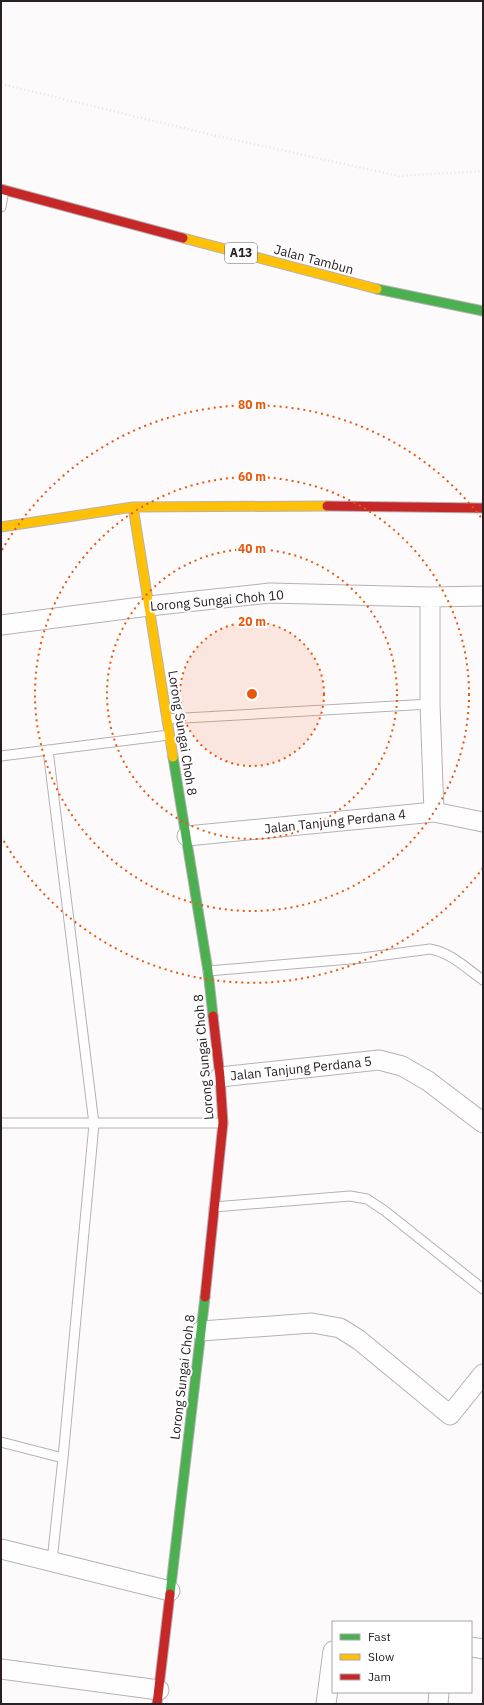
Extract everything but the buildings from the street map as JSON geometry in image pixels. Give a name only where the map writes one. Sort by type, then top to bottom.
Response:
[{"type":"street","name":"Jalan Tambun","points":[[2,189],[360,285],[483,311]]},
{"type":"street","points":[[1,527],[133,507],[387,506],[483,508]]},
{"type":"street","name":"Lorong Sungai Choh 8","points":[[133,507],[208,971],[220,1077],[223,1123],[201,1331],[158,1697]]},
{"type":"street","name":"Lorong Sungai Choh 10","points":[[1,626],[149,606],[270,593],[430,597],[483,596]]},
{"type":"street","points":[[430,597],[430,704],[434,812]]},
{"type":"street","name":"Jalan Tanjung Perdana 4","points":[[187,836],[434,812],[483,822]]},
{"type":"street","name":"Jalan Tanjung Perdana 5","points":[[220,1077],[379,1060],[402,1066],[428,1081],[483,1123]]},
{"type":"street","points":[[201,1331],[312,1323],[340,1328],[359,1340],[450,1415],[483,1374]]},
{"type":"street","points":[[1,1549],[170,1591]]},
{"type":"street","points":[[472,1647],[483,1649]]},
{"type":"street","points":[[326,1704],[332,1659]]},
{"type":"street","points":[[1,1669],[158,1697]]},
{"type":"street","points":[[438,1704],[439,1693]]},
{"type":"lane","points":[[1,207],[2,189]]},
{"type":"lane","points":[[167,719],[430,704]]},
{"type":"lane","points":[[1,756],[169,735]]},
{"type":"lane","points":[[48,750],[94,1124],[52,1561]]},
{"type":"lane","points":[[208,971],[362,958],[430,949],[438,950],[447,954],[483,980]]},
{"type":"lane","points":[[1,1123],[223,1123]]},
{"type":"lane","points":[[213,1207],[350,1196],[367,1199],[385,1210],[483,1289]]},
{"type":"lane","points":[[1,1442],[63,1458]]},
{"type":"path","points":[[1,84],[208,134],[400,176],[483,172]]},
{"type":"traffic: fast","points":[[377,289],[483,311]]},
{"type":"traffic: fast","points":[[173,757],[208,971],[213,1016]]},
{"type":"traffic: fast","points":[[170,1594],[205,1297]]},
{"type":"traffic: slow","points":[[183,238],[377,289]]},
{"type":"traffic: slow","points":[[1,527],[133,507],[327,506]]},
{"type":"traffic: slow","points":[[133,507],[173,757]]},
{"type":"traffic: jam","points":[[1,189],[183,238]]},
{"type":"traffic: jam","points":[[327,506],[483,508]]},
{"type":"traffic: jam","points":[[205,1297],[223,1123],[220,1077],[213,1016]]},
{"type":"traffic: jam","points":[[157,1704],[170,1594]]}]
